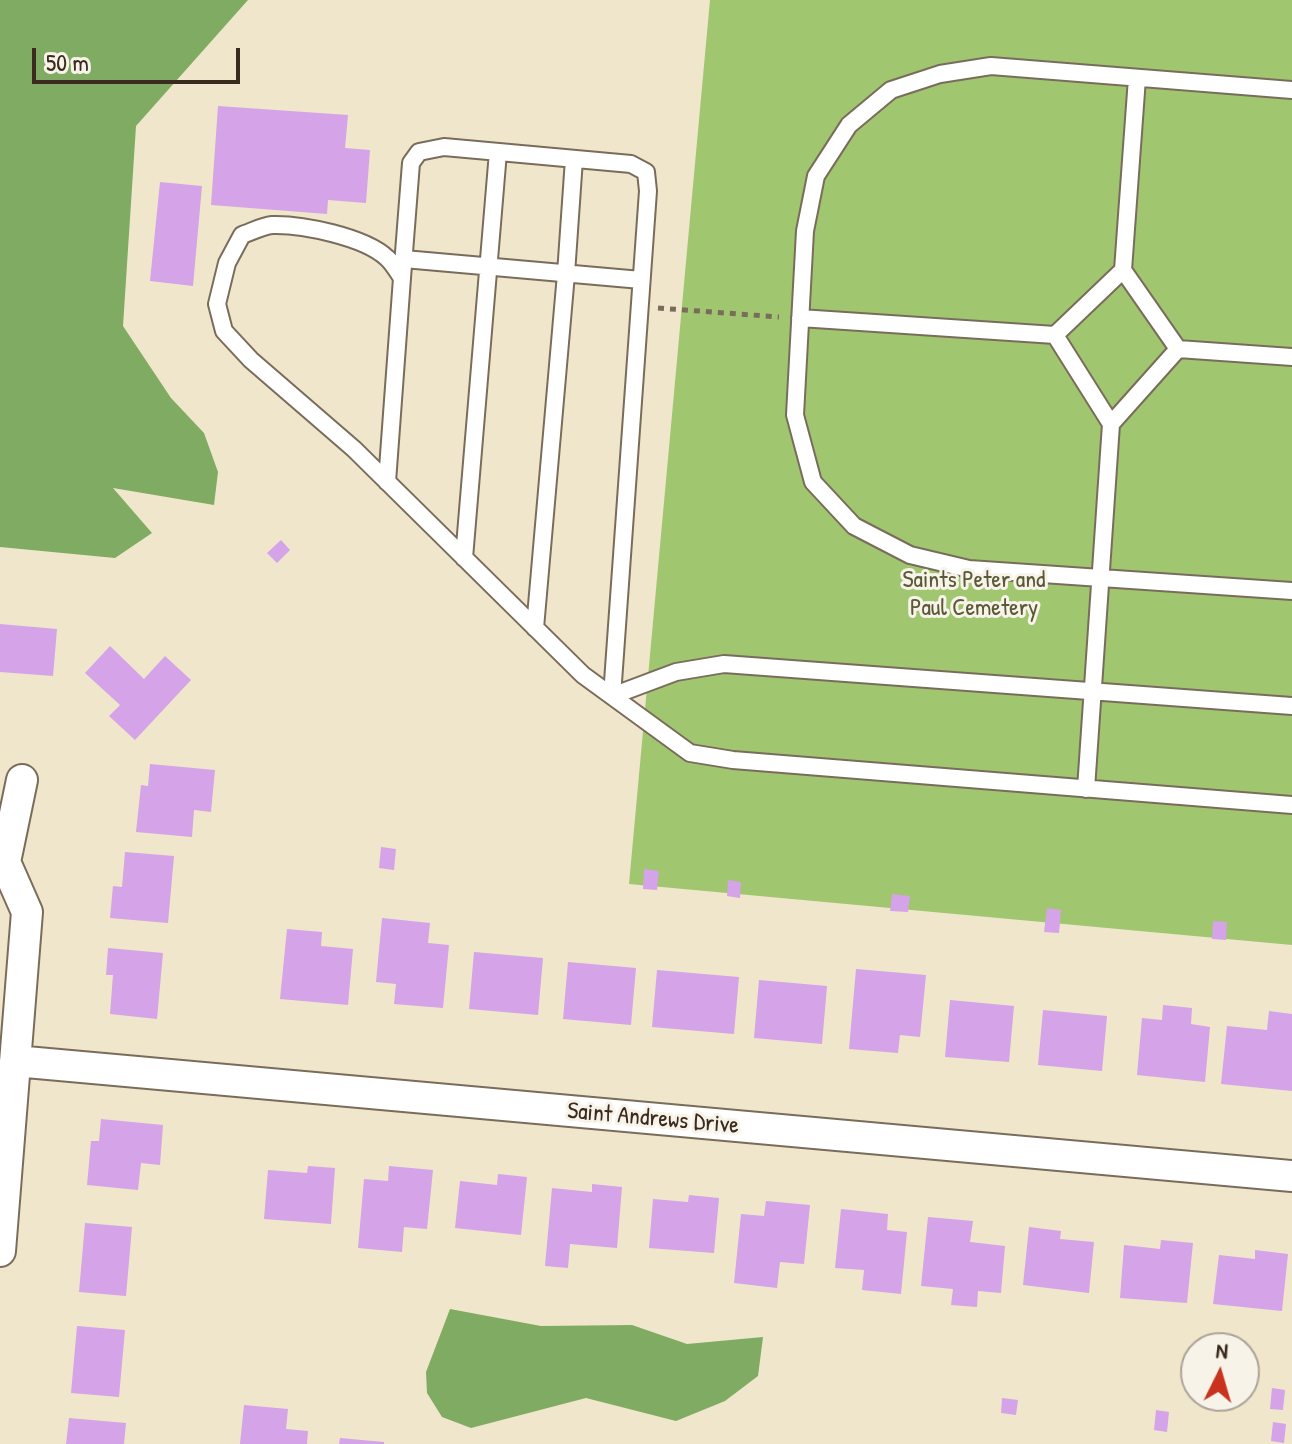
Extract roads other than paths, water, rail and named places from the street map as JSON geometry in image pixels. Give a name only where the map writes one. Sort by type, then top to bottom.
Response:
[{"type":"street","points":[[0,1251],[15,1061],[14,911],[5,862],[22,780]]},
{"type":"street","name":"Saint Andrews Drive","points":[[15,1061],[1292,1176]]},
{"type":"lane","points":[[1292,90],[991,66],[940,74],[891,90],[849,125],[816,176],[805,231],[795,415],[813,482],[854,526],[910,555],[969,569],[1292,591]]},
{"type":"lane","points":[[1137,78],[1123,270],[1178,349]]},
{"type":"lane","points":[[387,482],[411,163],[419,152],[444,147],[631,164],[646,172],[648,191],[612,696]]},
{"type":"lane","points":[[464,558],[498,152]]},
{"type":"lane","points":[[535,628],[574,159]]},
{"type":"lane","points":[[402,278],[387,257],[372,248],[313,230],[270,225],[242,235],[227,263],[217,304],[224,331],[251,360],[354,449],[583,675],[690,753],[733,760],[1292,805]]},
{"type":"lane","points":[[404,259],[641,280]]},
{"type":"lane","points":[[800,318],[1055,335],[1123,270]]},
{"type":"lane","points":[[1055,335],[1111,424],[1086,789]]},
{"type":"lane","points":[[1178,349],[1292,357]]},
{"type":"lane","points":[[1111,424],[1178,349]]},
{"type":"lane","points":[[612,696],[676,672],[724,664],[1292,706]]},
{"type":"park label","name":"Saints Peter and Paul Cemetery","points":[[974,595]]}]
